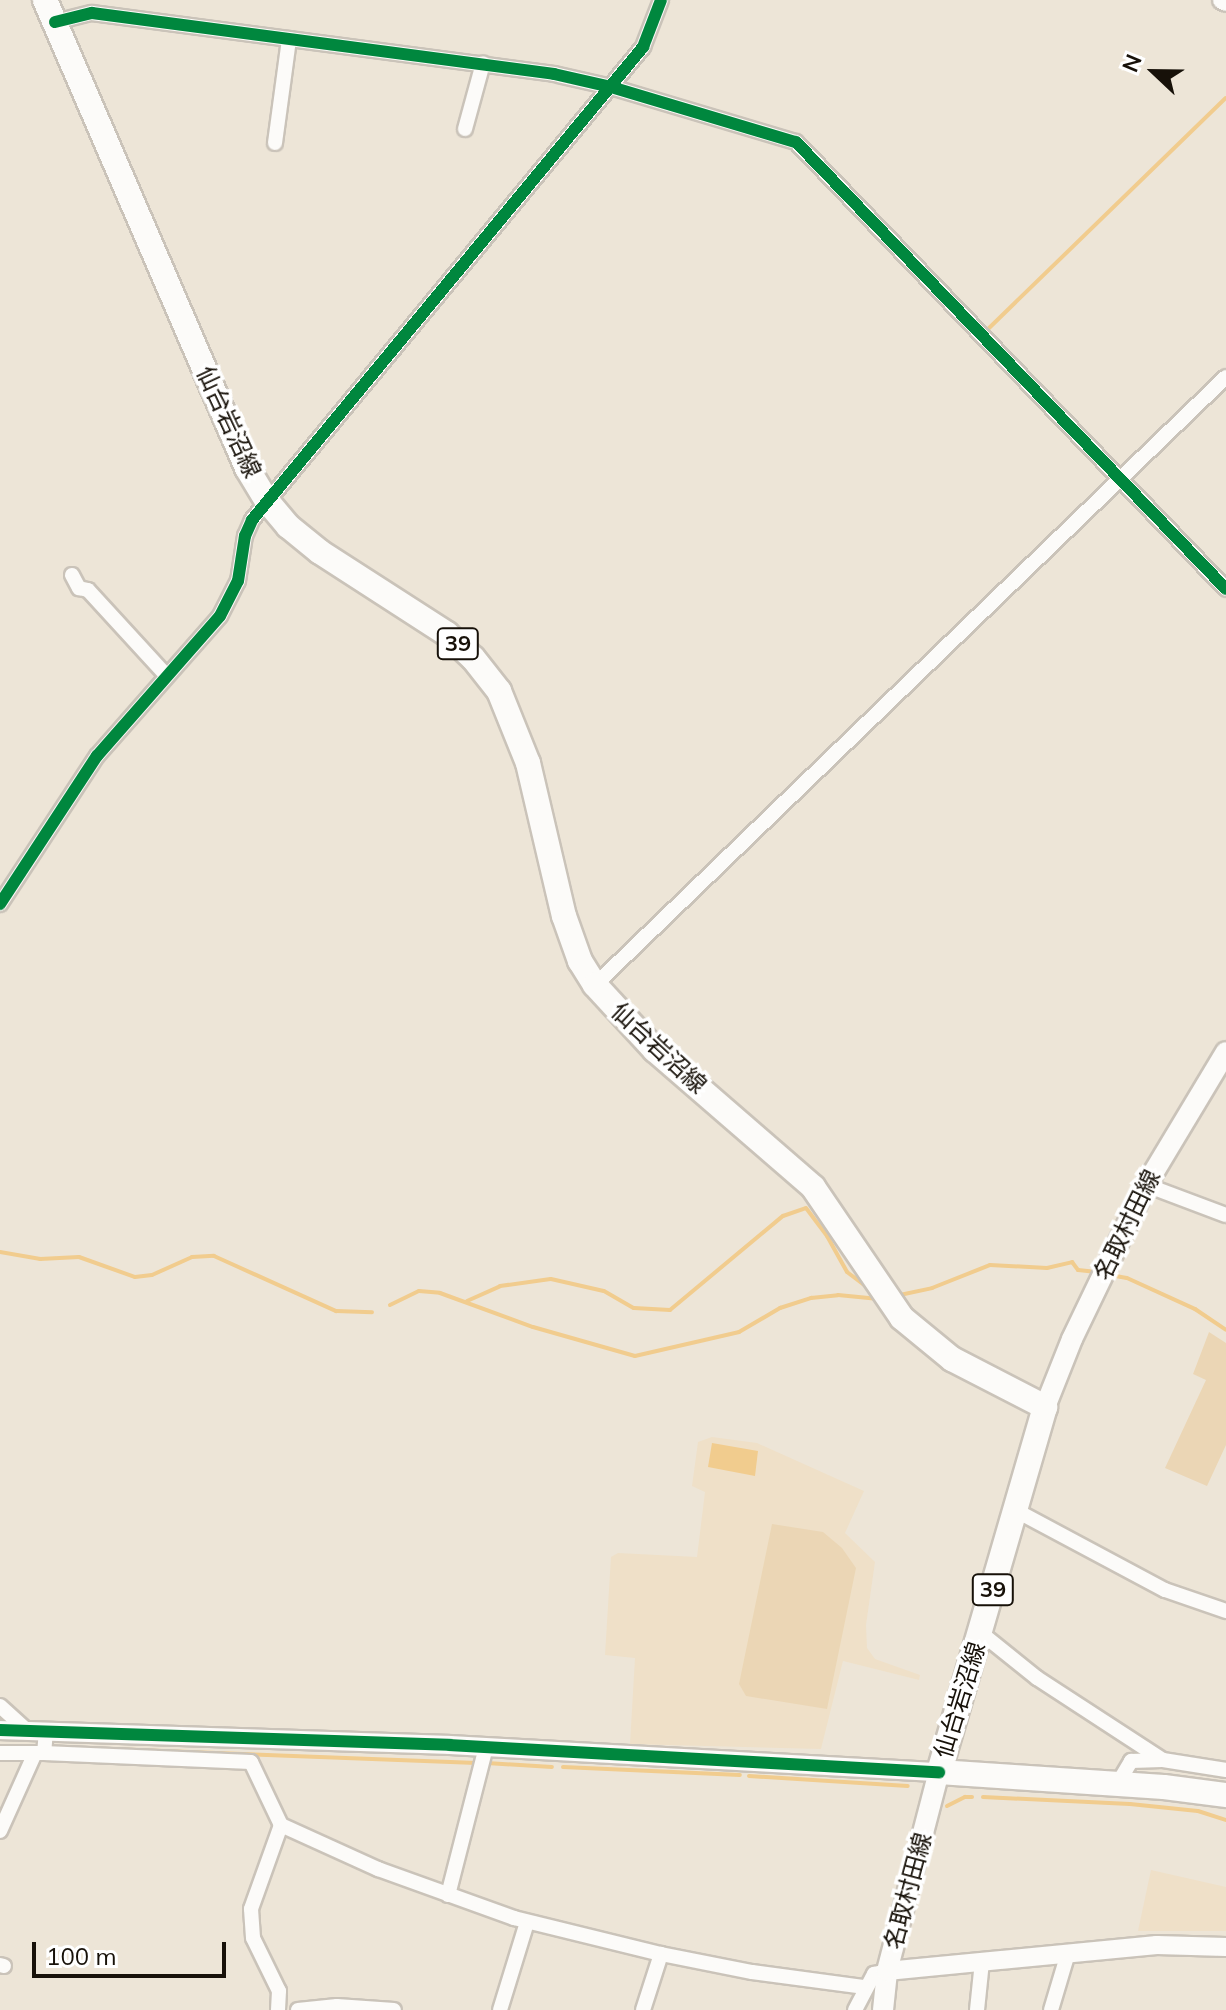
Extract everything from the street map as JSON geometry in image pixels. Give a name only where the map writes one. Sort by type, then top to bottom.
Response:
[{"type":"main road","name":"仙台岩沼線","points":[[50,11],[247,468],[267,501],[288,526],[320,552],[447,634],[473,658],[499,691],[528,763],[564,916],[580,961],[595,985],[655,1050],[813,1187],[884,1295],[928,1342],[952,1359],[1045,1407],[939,1772],[1118,1783],[1226,1795]]},
{"type":"main road","name":"名取村田線","points":[[1045,1407],[1146,1185],[1226,1052]]},
{"type":"main road","name":"名取村田線","points":[[883,2010],[887,1971],[939,1772]]},
{"type":"street","points":[[0,904],[97,756],[138,714],[166,675],[232,598],[245,536],[267,501],[643,47],[661,0]]},
{"type":"street","points":[[50,11],[92,13],[483,63],[611,87],[796,142],[1226,589]]},
{"type":"street","points":[[275,143],[289,39]]},
{"type":"street","points":[[465,129],[483,63]]},
{"type":"street","points":[[595,985],[1226,377]]},
{"type":"street","points":[[72,575],[79,588],[88,590],[166,675]]},
{"type":"street","points":[[1146,1185],[1226,1215]]},
{"type":"street","points":[[1015,1510],[1165,1590],[1226,1611]]},
{"type":"street","points":[[981,1633],[1037,1678],[1163,1760]]},
{"type":"street","points":[[0,1706],[40,1743]]},
{"type":"street","points":[[0,1730],[40,1743],[251,1762],[281,1825],[378,1869],[448,1895],[527,1922],[661,1954],[752,1972],[865,1987]]},
{"type":"street","points":[[0,1753],[40,1743],[486,1747],[939,1772]]},
{"type":"street","points":[[0,1831],[40,1743]]},
{"type":"street","points":[[448,1895],[486,1747]]},
{"type":"street","points":[[1118,1783],[1131,1761],[1163,1760],[1226,1770]]},
{"type":"street","points":[[278,2010],[279,1991],[253,1938],[251,1909],[281,1825]]},
{"type":"street","points":[[500,2010],[527,1922]]},
{"type":"street","points":[[855,2010],[874,1974],[887,1971],[1157,1945],[1226,1947]]},
{"type":"street","points":[[1051,2010],[1068,1953]]},
{"type":"street","points":[[643,2010],[661,1954]]},
{"type":"street","points":[[977,2010],[982,1962]]},
{"type":"street","points":[[298,2010],[337,2006],[394,2010]]},
{"type":"shaded area","points":[[1209,1332],[1226,1343],[1226,1445],[1207,1486],[1165,1468],[1206,1380],[1193,1374]]},
{"type":"shaded area","points":[[712,1437],[757,1443],[864,1491],[845,1533],[875,1562],[866,1625],[867,1648],[875,1659],[920,1675],[919,1680],[843,1661],[821,1749],[630,1744],[635,1658],[605,1655],[611,1557],[618,1553],[697,1557],[705,1492],[692,1486],[698,1442]]},
{"type":"shaded area","points":[[712,1443],[758,1451],[755,1476],[708,1467]]},
{"type":"shaded area","points":[[772,1524],[823,1532],[842,1548],[856,1568],[827,1709],[746,1696],[739,1684]]},
{"type":"shaded area","points":[[1151,1870],[1226,1887],[1226,1931],[1138,1931]]},
{"type":"waterway","points":[[986,331],[1226,98]]},
{"type":"waterway","points":[[467,1301],[500,1286],[551,1279],[604,1291],[634,1308],[670,1310],[783,1216],[806,1208],[827,1236],[847,1272],[868,1288]]},
{"type":"waterway","points":[[0,1252],[40,1259],[79,1257],[135,1277],[152,1275],[192,1257],[214,1256],[336,1311],[372,1312]]},
{"type":"waterway","points":[[895,1296],[932,1288],[990,1265],[1047,1268],[1072,1262],[1078,1270],[1097,1272]]},
{"type":"waterway","points":[[1110,1275],[1127,1278],[1195,1309],[1226,1330]]},
{"type":"waterway","points":[[390,1305],[419,1291],[440,1293],[533,1327],[635,1356],[739,1332],[780,1308],[811,1298],[838,1295],[879,1299]]},
{"type":"waterway","points":[[110,1749],[477,1763]]},
{"type":"waterway","points":[[487,1763],[552,1767]]},
{"type":"waterway","points":[[563,1767],[740,1775]]},
{"type":"waterway","points":[[749,1776],[908,1786]]},
{"type":"waterway","points":[[947,1806],[972,1797]]},
{"type":"waterway","points":[[983,1797],[1130,1804],[1198,1811],[1226,1820]]},
{"type":"cycle path","points":[[0,904],[97,756],[220,616],[238,581],[245,536],[252,520],[643,47],[661,0]]},
{"type":"cycle path","points":[[55,22],[92,13],[554,74],[611,87],[796,142],[1226,589]]},
{"type":"cycle path","points":[[0,1730],[450,1745],[939,1772]]}]
